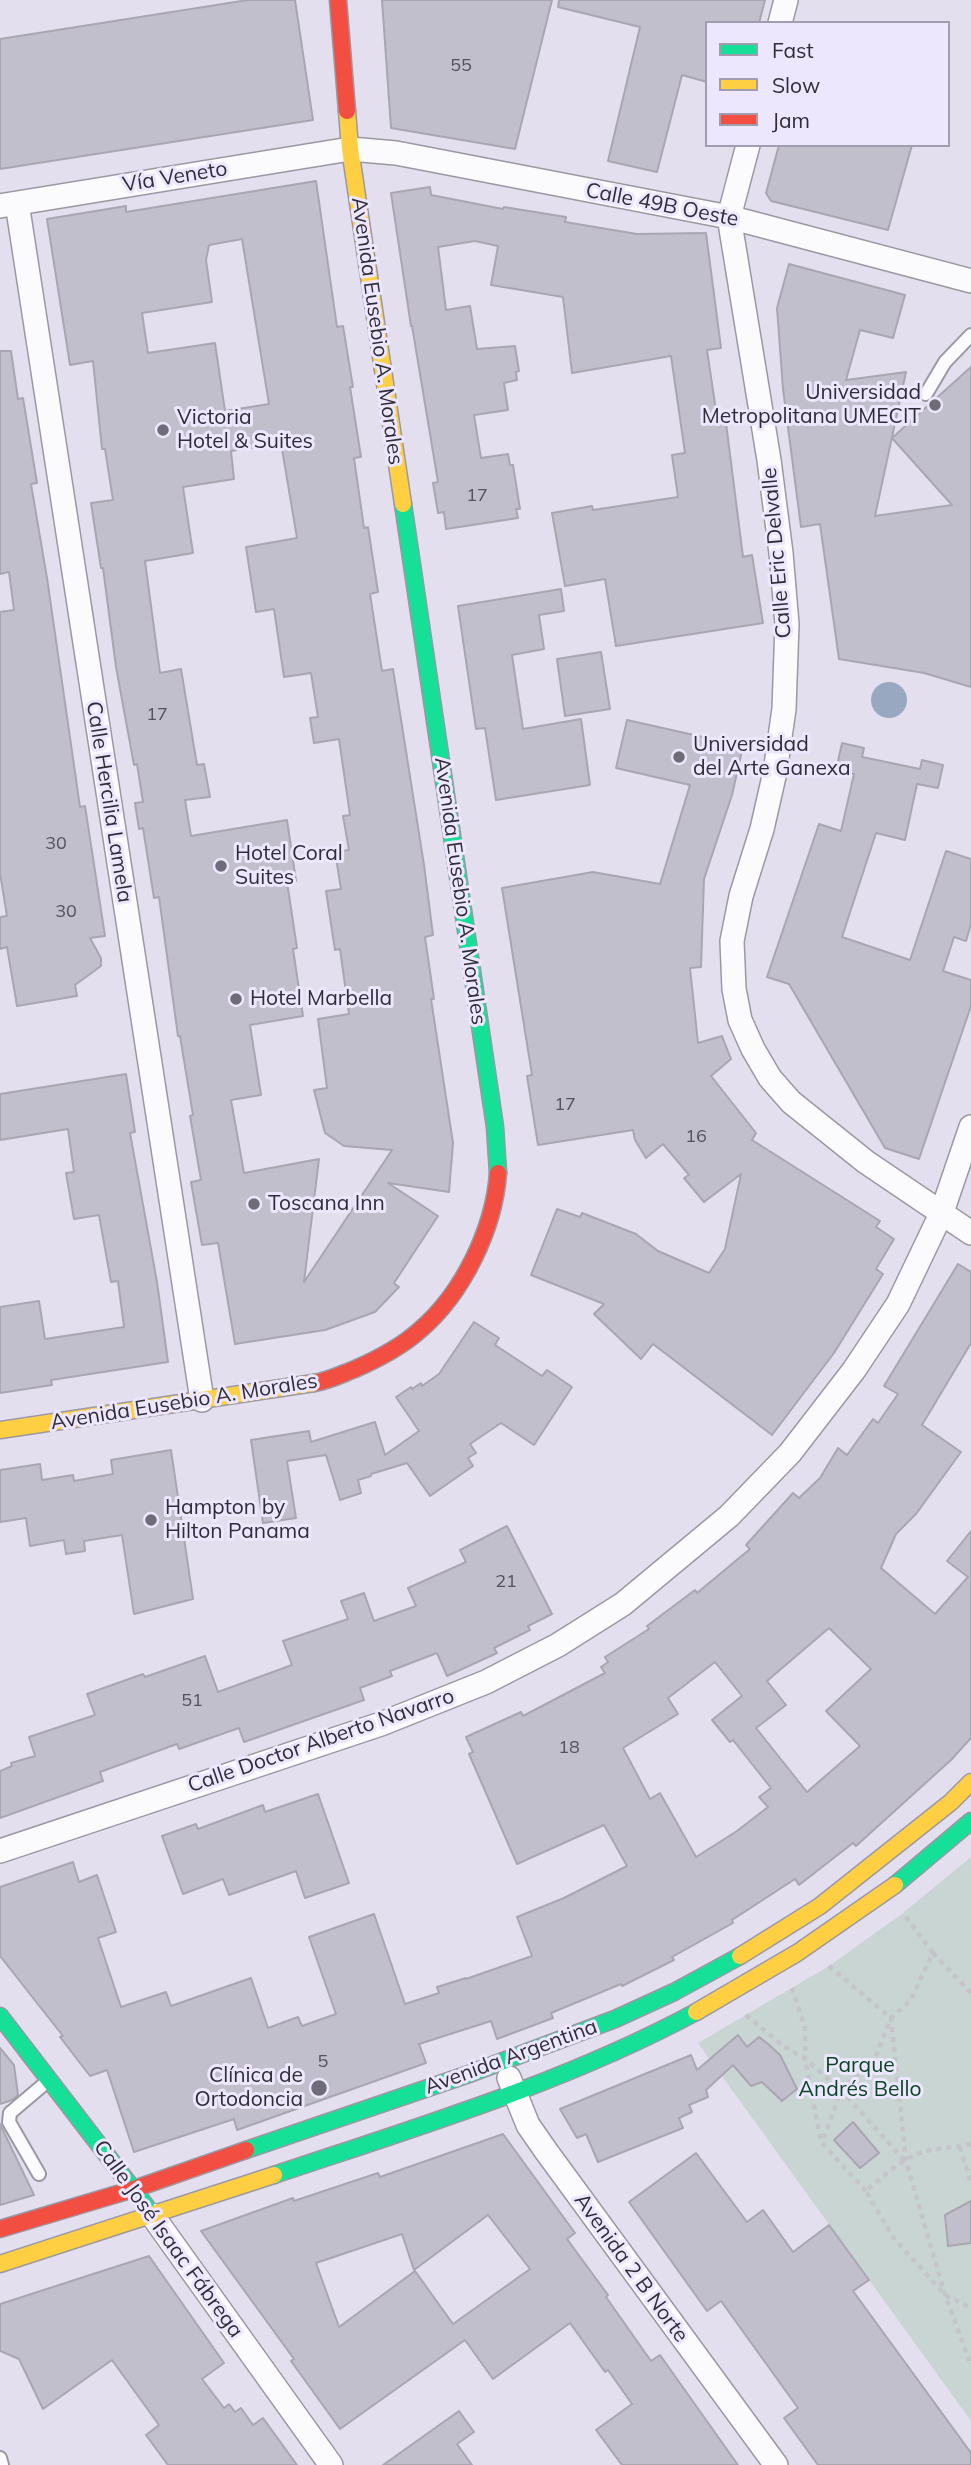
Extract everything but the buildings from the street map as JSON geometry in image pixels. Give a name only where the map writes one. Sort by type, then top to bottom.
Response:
[{"type":"street","name":"Avenida Eusebio A. Morales","points":[[0,1430],[321,1382],[364,1366],[405,1342],[434,1315],[461,1278],[485,1232],[497,1180],[495,1127],[350,149],[338,0]]},
{"type":"street","points":[[729,217],[747,147]]},
{"type":"street","name":"Vía Veneto","points":[[8,204],[350,149]]},
{"type":"street","name":"Calle 49B Oeste","points":[[350,149],[396,153],[729,217],[971,281]]},
{"type":"street","name":"Calle Hercilia Lamela","points":[[8,204],[201,1400]]},
{"type":"street","name":"Calle Eric Delvalle","points":[[729,217],[769,460],[787,624],[784,709],[775,772],[762,830],[741,896],[732,941],[734,989],[740,1020],[770,1078],[791,1102],[866,1162],[971,1233]]},
{"type":"street","name":"Calle Doctor Alberto Navarro","points":[[0,1851],[381,1724],[486,1682],[558,1645],[623,1604],[729,1516],[790,1453],[854,1370],[898,1304],[942,1212],[971,1127]]},
{"type":"street","name":"Avenida Argentina","points":[[0,2229],[134,2189],[503,2061],[674,1992],[747,1952],[820,1906],[951,1802],[971,1782]]},
{"type":"street","name":"Avenida Argentina","points":[[0,2264],[295,2169],[513,2092],[573,2069],[686,2019],[822,1938],[889,1889],[971,1821]]},
{"type":"street","name":"Calle José Isaac Fábrega","points":[[0,2017],[15,2044],[49,2080],[134,2189],[331,2465]]},
{"type":"street","name":"Avenida 2 B Norte","points":[[503,2061],[528,2125],[776,2465]]},
{"type":"street","points":[[284,2138],[295,2169]]},
{"type":"street","points":[[88,2204],[107,2208],[111,2220],[101,2232]]},
{"type":"lane","points":[[926,394],[945,362],[971,335]]},
{"type":"lane","points":[[39,2174],[9,2122],[10,2113],[49,2080]]},
{"type":"lane","points":[[0,2458],[2,2465]]},
{"type":"path","points":[[903,1913],[933,1953],[971,1993]]},
{"type":"path","points":[[822,2143],[841,2090],[875,2058],[891,2018],[910,2001],[933,1953]]},
{"type":"path","points":[[829,1966],[891,2018],[906,2161],[945,2295],[971,2365]]},
{"type":"path","points":[[792,1988],[805,2028],[806,2059],[822,2143],[866,2191],[892,2237],[945,2295],[971,2308]]},
{"type":"path","points":[[746,2015],[781,2044],[806,2059],[841,2090],[906,2161]]},
{"type":"path","points":[[866,2191],[890,2170],[925,2151],[971,2144]]},
{"type":"path","points":[[960,2147],[971,2183]]},
{"type":"green space","name":"Parque Andrés Bello","points":[[971,1857],[971,2421],[698,2043],[829,1966],[903,1913]]},
{"type":"water","points":[[889,682],[902,687],[907,700],[902,713],[889,718],[876,713],[871,700],[876,687]]},
{"type":"traffic: fast","points":[[403,504],[495,1127],[498,1173]]},
{"type":"traffic: fast","points":[[895,1885],[971,1821]]},
{"type":"traffic: fast","points":[[246,2150],[469,2074],[615,2019],[674,1992],[740,1956]]},
{"type":"traffic: fast","points":[[274,2175],[542,2082],[594,2061],[696,2012]]},
{"type":"traffic: fast","points":[[0,2016],[146,2206]]},
{"type":"traffic: slow","points":[[347,111],[350,149],[403,504]]},
{"type":"traffic: slow","points":[[0,1430],[314,1383]]},
{"type":"traffic: slow","points":[[740,1956],[820,1906],[951,1802],[971,1782]]},
{"type":"traffic: slow","points":[[696,2012],[797,1953],[895,1885]]},
{"type":"traffic: slow","points":[[0,2264],[274,2175]]},
{"type":"traffic: jam","points":[[338,0],[347,111]]},
{"type":"traffic: jam","points":[[314,1383],[355,1369],[389,1352],[413,1336],[436,1315],[463,1279],[474,1259],[490,1216],[498,1173]]},
{"type":"traffic: jam","points":[[0,2229],[134,2189],[246,2150]]},
{"type":"place","name":"Universidad Metropolitana UMECIT","points":[[935,405]]},
{"type":"place","name":"Victoria Hotel & Suites","points":[[163,430]]},
{"type":"place","name":"Universidad del Arte Ganexa","points":[[679,757]]},
{"type":"place","name":"Hotel Coral Suites","points":[[221,866]]},
{"type":"place","name":"Hotel Marbella","points":[[236,999]]},
{"type":"place","name":"Toscana Inn","points":[[254,1204]]},
{"type":"place","name":"Hampton by Hilton Panama","points":[[151,1520]]},
{"type":"place","name":"Clínica de Ortodoncia","points":[[319,2088]]}]
